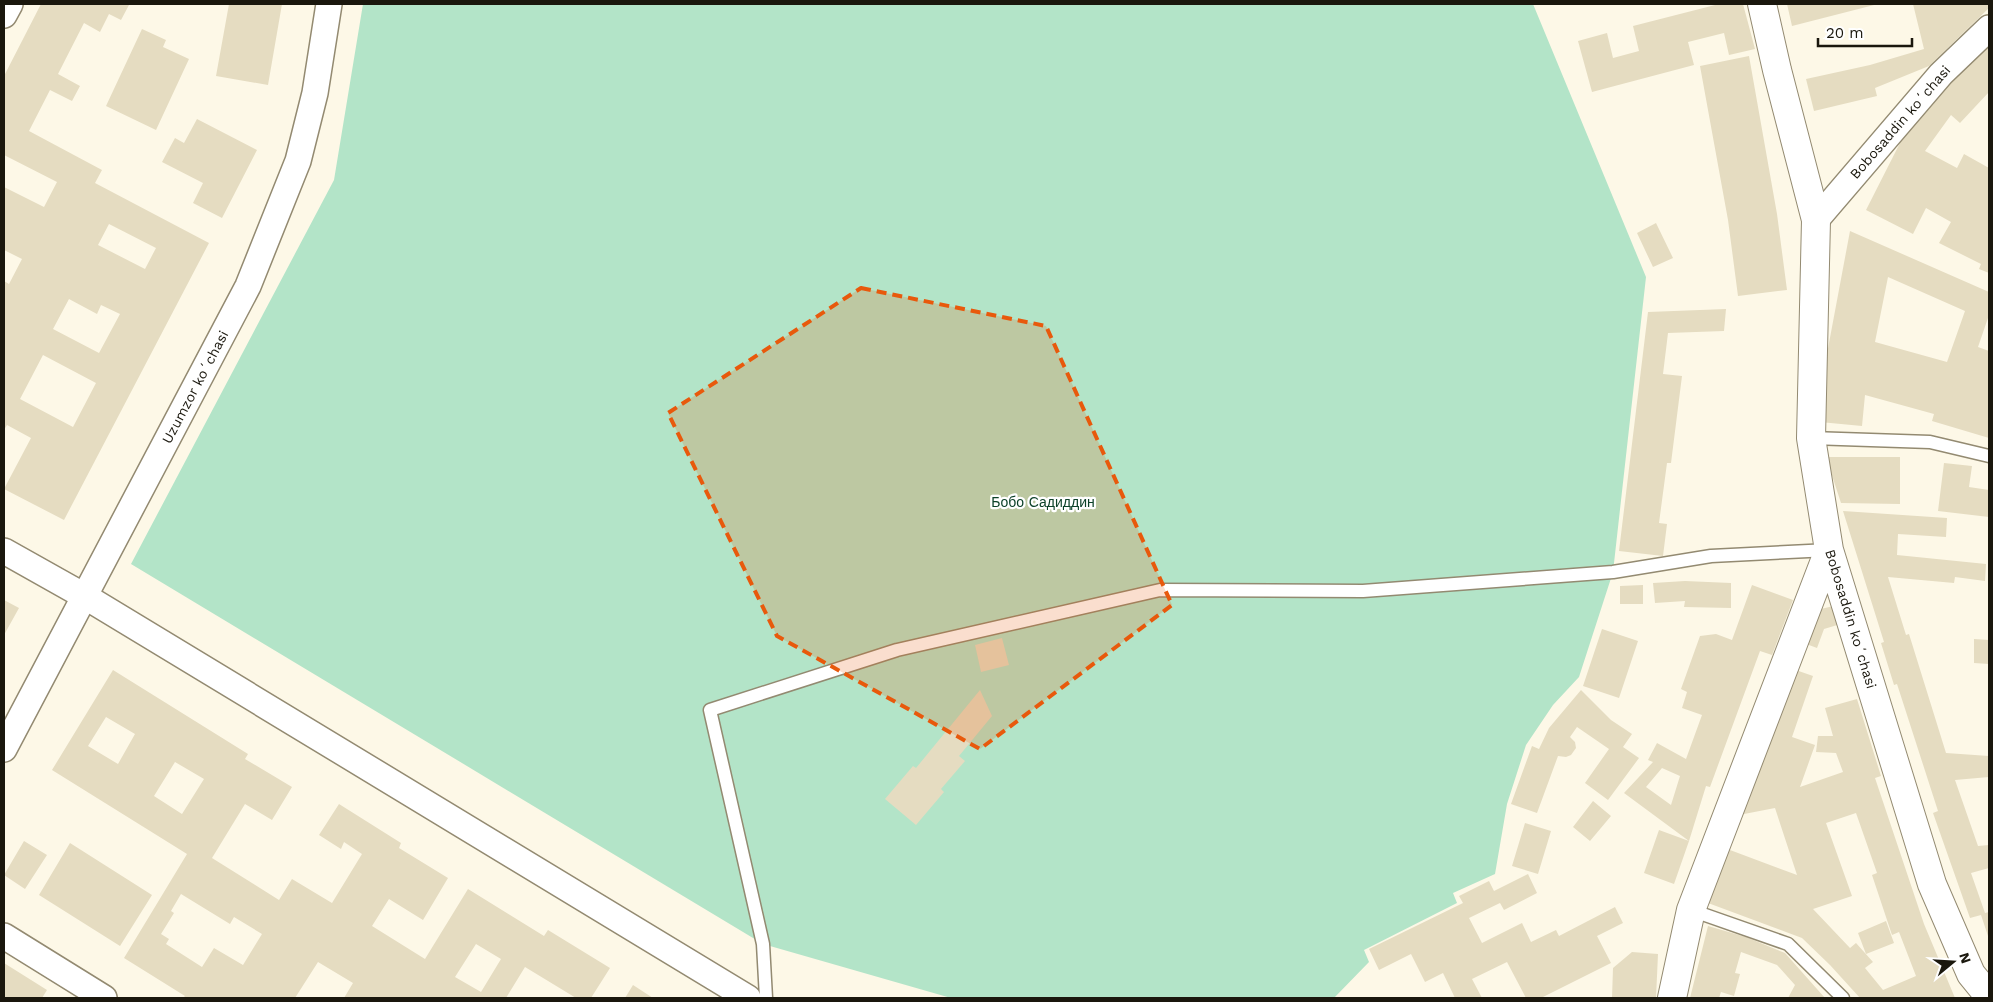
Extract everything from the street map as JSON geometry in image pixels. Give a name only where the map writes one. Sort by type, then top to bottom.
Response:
[{"type":"street","points":[[4,15],[10,4]]},
{"type":"street","name":"Uzumzor koʻchasi","points":[[4,749],[86,597],[248,286],[298,161],[315,93],[330,4]]},
{"type":"street","name":"Bobosaddin koʻchasi","points":[[1762,4],[1816,220],[1811,438],[1829,550],[1932,884],[1971,974],[1989,996]]},
{"type":"street","name":"Bobosaddin koʻchasi","points":[[1816,220],[1941,74],[1989,28]]},
{"type":"street","points":[[1672,998],[1691,910],[1829,550]]},
{"type":"street","points":[[4,551],[86,597],[748,998]]},
{"type":"street","points":[[4,936],[104,998]]},
{"type":"lane","points":[[1811,438],[1930,442],[1989,456]]},
{"type":"lane","points":[[766,998],[763,944],[710,710],[897,650],[1160,590],[1363,591],[1613,572],[1711,556],[1829,550]]},
{"type":"lane","points":[[1691,910],[1788,944],[1843,998]]},
{"type":"highlighted area","points":[[861,288],[1046,326],[1172,605],[980,749],[777,636],[668,413]]},
{"type":"green space","name":"Бобо Садиддин","points":[[363,4],[1533,4],[1646,277],[1613,572],[1579,677],[1553,705],[1526,745],[1507,804],[1495,874],[1453,893],[1457,903],[1364,950],[1369,962],[1334,998],[951,998],[763,944],[131,564],[334,180]]},
{"type":"building","points":[[41,4],[129,5],[121,20],[109,14],[100,32],[84,23],[58,74],[80,86],[72,101],[50,90],[29,131],[102,170],[95,183],[209,243],[64,520],[4,489],[31,438],[7,425],[4,430],[4,281],[9,284],[22,259],[4,250],[4,187],[44,207],[57,182],[4,155],[4,76]],"holes":[[[109,224],[156,248],[145,269],[98,245]],[[69,299],[97,314],[101,305],[120,314],[99,353],[53,329]],[[43,355],[96,383],[73,427],[20,399]]]},
{"type":"building","points":[[229,4],[282,4],[268,85],[216,76]]},
{"type":"building","points":[[1719,4],[1743,4],[1755,49],[1729,55],[1724,33],[1688,42],[1694,65],[1592,92],[1578,41],[1607,33],[1613,58],[1639,51],[1633,26]]},
{"type":"building","points":[[1787,4],[1878,4],[1792,26]]},
{"type":"building","points":[[1913,4],[1989,4],[1989,8],[1929,66],[1875,88],[1877,96],[1814,111],[1806,79],[1870,65],[1924,49]]},
{"type":"building","points":[[142,29],[166,40],[163,47],[189,59],[156,130],[106,106]]},
{"type":"building","points":[[1989,38],[1989,92],[1960,123],[1951,115],[1925,151],[1957,168],[1964,154],[1989,168],[1989,273],[1979,269],[1981,264],[1939,243],[1951,222],[1926,208],[1913,234],[1866,210],[1902,139],[1932,97]]},
{"type":"building","points":[[1749,56],[1777,214],[1787,290],[1738,296],[1728,220],[1700,66]]},
{"type":"building","points":[[197,119],[257,150],[222,218],[193,203],[203,183],[162,162],[175,138],[184,143]]},
{"type":"building","points":[[1656,223],[1673,258],[1653,267],[1637,233]]},
{"type":"building","points":[[1850,231],[1989,292],[1989,315],[1978,347],[1989,351],[1989,438],[1932,421],[1934,414],[1865,395],[1862,426],[1820,422],[1826,359]],"holes":[[[1888,277],[1965,311],[1947,362],[1875,342]]]},
{"type":"building","points":[[1726,309],[1724,331],[1668,333],[1663,374],[1682,376],[1671,463],[1667,463],[1659,523],[1667,524],[1663,556],[1619,551],[1648,312]]},
{"type":"building","points":[[1826,457],[1900,457],[1900,504],[1841,503]]},
{"type":"building","points":[[1944,463],[1972,466],[1969,487],[1989,490],[1989,517],[1938,511]]},
{"type":"building","points":[[1843,511],[1947,518],[1946,537],[1898,534],[1897,555],[1986,564],[1985,581],[1955,577],[1954,583],[1888,577],[1906,635],[1909,634],[1946,753],[1989,756],[1989,777],[1955,780],[1978,846],[1989,845],[1989,868],[1971,873],[1985,913],[1989,912],[1989,939],[1981,915],[1970,918],[1933,813],[1938,811],[1897,684],[1894,685],[1881,643],[1884,642]]},
{"type":"building","points":[[1685,581],[1731,583],[1731,608],[1684,607],[1685,601],[1655,603],[1653,583]]},
{"type":"building","points":[[1643,585],[1643,604],[1620,604],[1620,586]]},
{"type":"building","points":[[1752,585],[1793,600],[1772,655],[1760,651],[1710,787],[1706,786],[1689,841],[1624,793],[1653,762],[1648,760],[1657,743],[1686,759],[1702,715],[1682,708],[1687,692],[1681,689],[1700,636],[1716,634],[1732,640]],"holes":[[[1662,768],[1680,776],[1671,805],[1646,787]]]},
{"type":"building","points":[[4,600],[19,608],[4,635]]},
{"type":"building","points":[[1838,605],[1844,623],[1824,629],[1817,648],[1801,642],[1812,611]]},
{"type":"building","points":[[1602,629],[1638,641],[1619,698],[1583,686]]},
{"type":"building","points":[[1002,638],[1009,665],[981,672],[975,645]]},
{"type":"building","points":[[1974,639],[1989,640],[1989,664],[1974,663]]},
{"type":"building","points":[[1790,668],[1813,676],[1792,737],[1815,745],[1800,787],[1843,772],[1836,753],[1816,752],[1818,736],[1833,736],[1825,708],[1857,699],[1881,776],[1875,778],[1924,924],[1955,998],[1860,998],[1802,938],[1708,903],[1722,847],[1797,875],[1775,808],[1739,815]],"holes":[[[1856,813],[1877,873],[1872,875],[1892,935],[1899,932],[1916,976],[1883,990],[1865,968],[1873,962],[1856,943],[1850,948],[1813,909],[1852,896],[1826,823]]]},
{"type":"building","points":[[113,670],[248,754],[245,759],[292,787],[272,820],[245,804],[212,858],[279,900],[292,879],[332,903],[362,854],[344,842],[341,849],[319,835],[339,804],[401,843],[399,848],[448,878],[423,920],[389,899],[372,926],[425,959],[468,889],[544,936],[548,930],[610,968],[591,998],[576,998],[525,967],[506,998],[344,998],[353,983],[318,962],[295,998],[183,998],[185,996],[124,958],[187,854],[52,770]],"holes":[[[106,717],[135,734],[118,764],[88,746]],[[175,762],[204,779],[182,814],[154,796]],[[181,894],[230,924],[234,917],[262,934],[243,965],[214,948],[202,967],[166,944],[169,939],[161,934],[174,913],[171,911]],[[476,944],[501,959],[481,992],[455,977]]]},
{"type":"building","points":[[980,690],[992,716],[959,756],[965,761],[941,789],[944,792],[916,825],[885,799],[913,766],[916,768]]},
{"type":"building","points":[[1581,690],[1611,720],[1632,734],[1623,747],[1639,758],[1608,800],[1585,783],[1609,749],[1577,727],[1570,737],[1575,742],[1576,748],[1571,755],[1566,757],[1558,756],[1537,813],[1511,804],[1532,746],[1539,749],[1549,728]]},
{"type":"building","points":[[1593,801],[1611,816],[1590,841],[1573,827]]},
{"type":"building","points":[[1525,823],[1551,831],[1538,874],[1512,866]]},
{"type":"building","points":[[1659,830],[1689,841],[1674,884],[1644,873]]},
{"type":"building","points":[[24,841],[47,855],[25,889],[4,875]]},
{"type":"building","points":[[70,843],[152,895],[120,946],[39,895]]},
{"type":"building","points":[[1528,874],[1537,893],[1504,910],[1500,903],[1469,918],[1482,943],[1522,923],[1531,942],[1556,930],[1559,936],[1615,907],[1623,923],[1597,936],[1611,963],[1541,998],[1526,998],[1507,962],[1472,979],[1482,998],[1455,998],[1443,973],[1425,982],[1411,954],[1379,970],[1369,949],[1463,903],[1459,896],[1489,881],[1494,891]]},
{"type":"building","points":[[1886,921],[1894,943],[1866,954],[1858,933]]},
{"type":"building","points":[[1708,926],[1746,937],[1785,953],[1825,998],[1788,998],[1795,985],[1777,965],[1741,952],[1735,973],[1740,974],[1734,996],[1721,992],[1719,998],[1690,998]]},
{"type":"building","points":[[1632,952],[1658,954],[1656,998],[1612,998],[1613,968]]},
{"type":"building","points":[[4,963],[47,990],[42,998],[4,998]]},
{"type":"building","points":[[633,985],[653,998],[625,998]]}]
